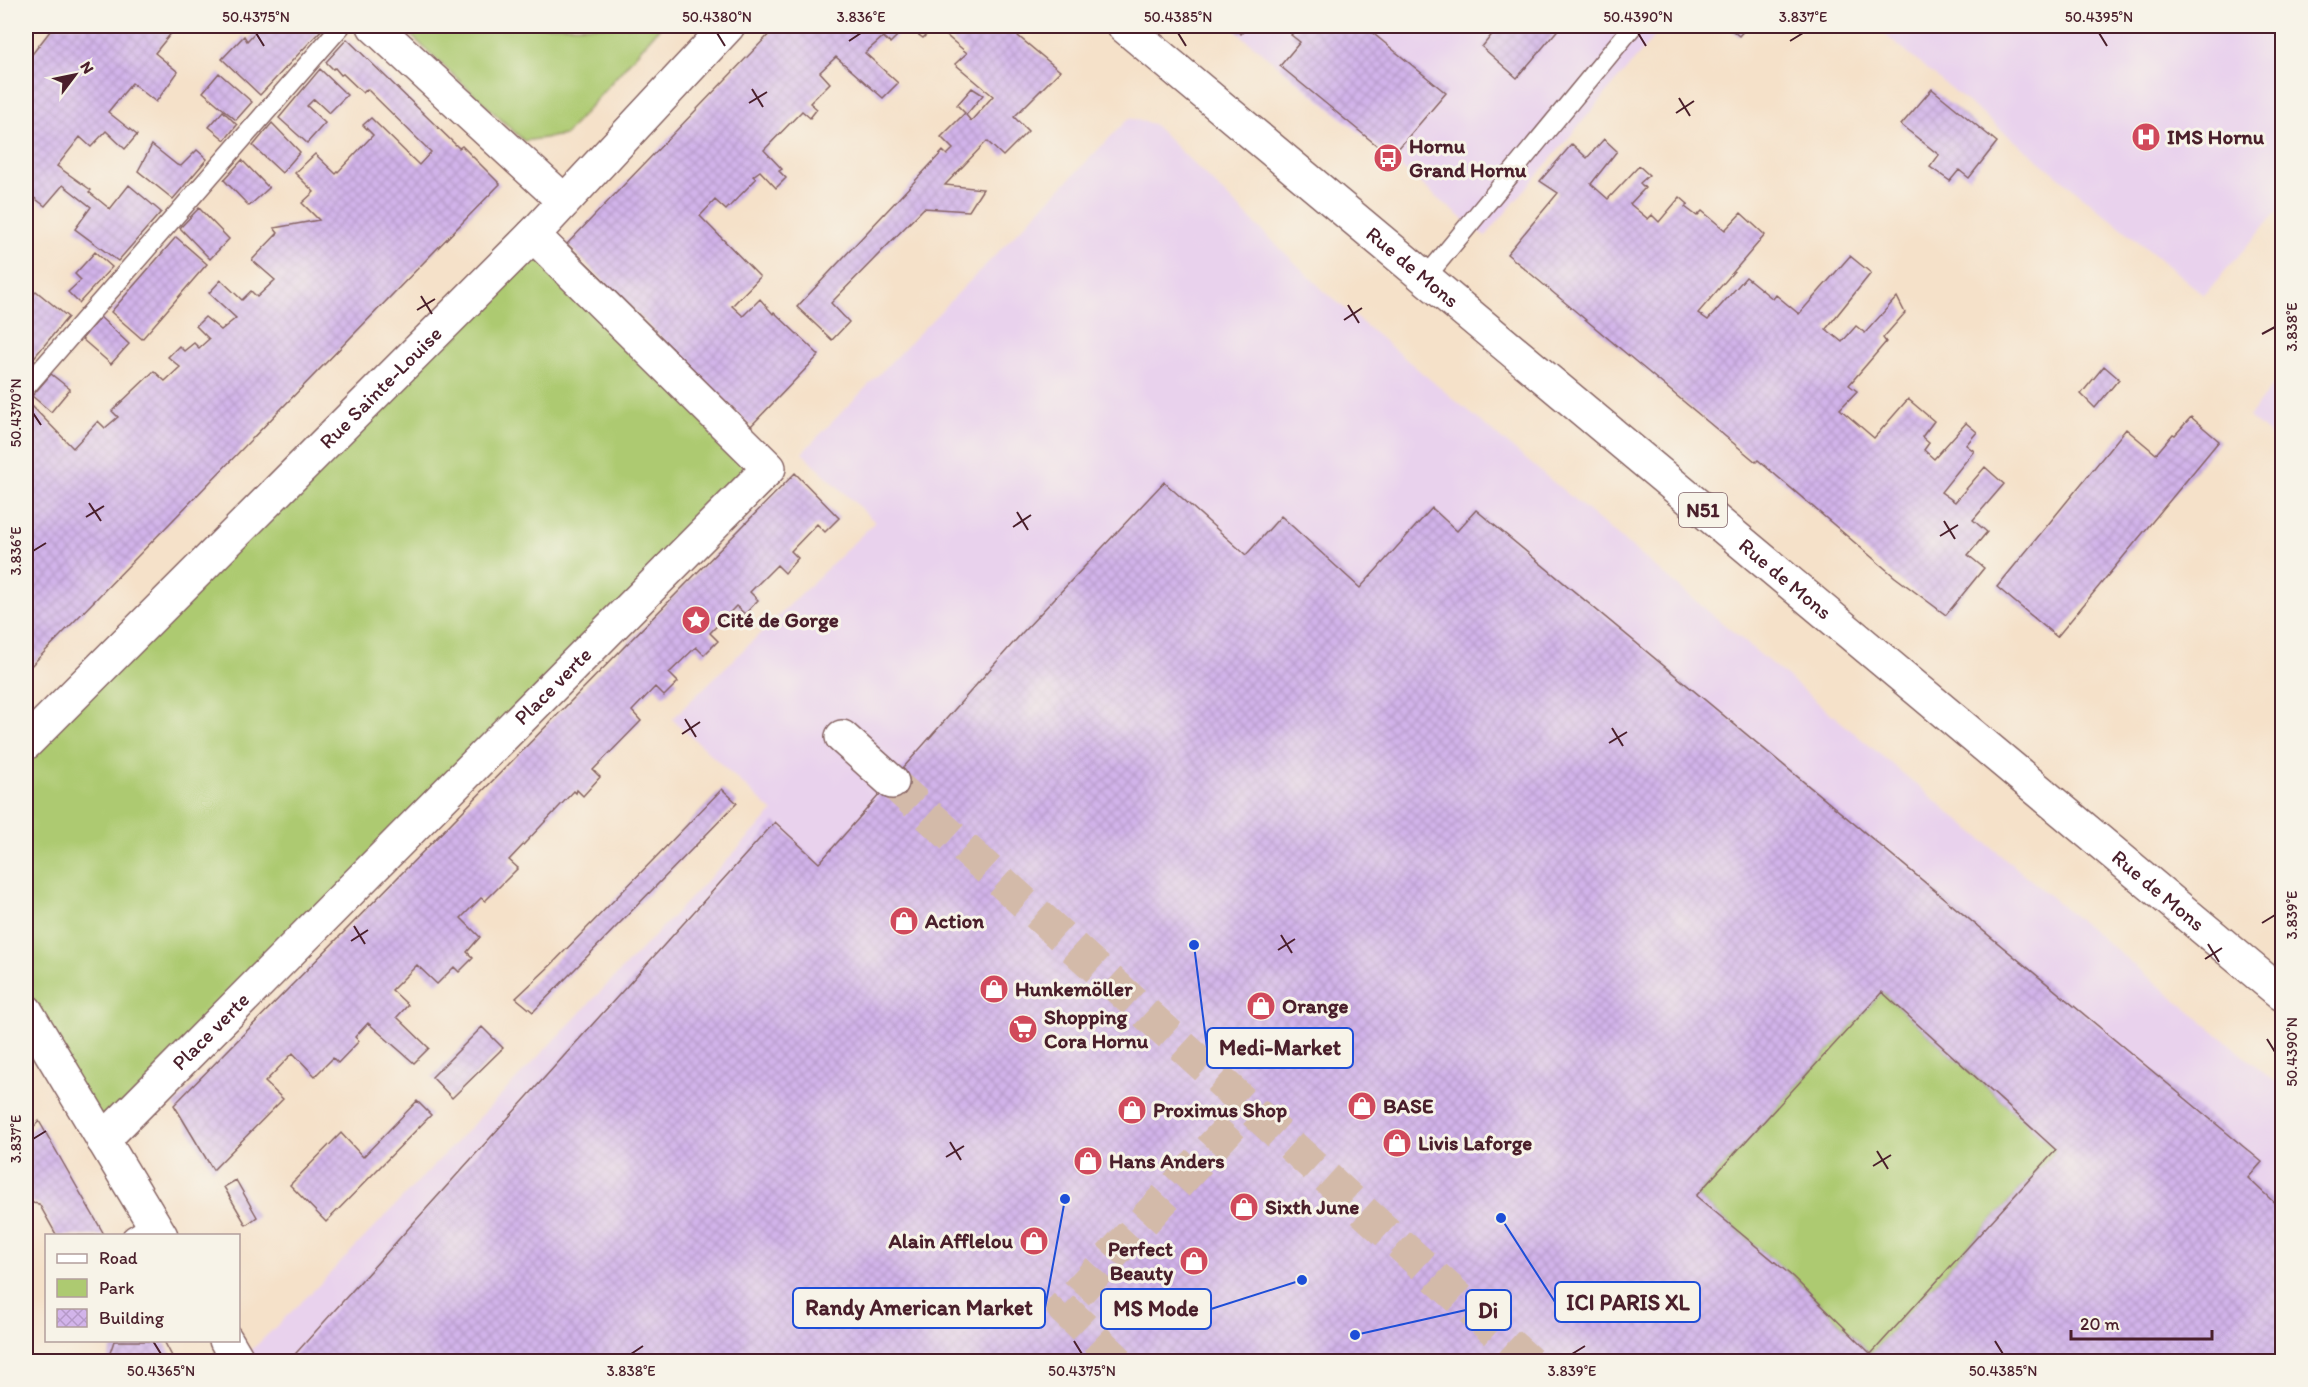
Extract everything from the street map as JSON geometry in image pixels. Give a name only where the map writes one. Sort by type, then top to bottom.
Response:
[{"type":"street","points":[[374,26],[564,201]]},
{"type":"street","name":"Rue Sainte-Louise","points":[[26,743],[533,235],[728,26]]},
{"type":"street","name":"Rue de Mons","points":[[1124,26],[2283,994]]},
{"type":"street","name":"Place verte","points":[[103,1140],[769,468],[533,235]]},
{"type":"street","points":[[842,737],[892,782]]},
{"type":"street","points":[[26,1011],[103,1140],[149,1231]]},
{"type":"street","points":[[227,1342],[239,1362]]},
{"type":"lane","points":[[26,387],[341,26]]},
{"type":"lane","points":[[1425,278],[1633,26]]},
{"type":"shaded area","points":[[1230,26],[1663,26],[1485,237]]},
{"type":"shaded area","name":"IMS Hornu","points":[[1874,26],[2282,26],[2282,206],[2204,295]]},
{"type":"shaded area","points":[[1129,118],[1153,124],[1324,291],[2282,1087],[2282,1361],[239,1362],[315,1289],[773,812],[672,719],[875,522],[802,453]]},
{"type":"shaded area","points":[[2282,372],[2282,445],[2249,417]]},
{"type":"green space","points":[[401,26],[661,26],[565,135],[524,141]]},
{"type":"green space","points":[[533,235],[769,468],[103,1140],[26,1011],[26,743]]},
{"type":"green space","points":[[1882,992],[2056,1150],[1871,1354],[1793,1277],[1696,1196]]},
{"type":"building","points":[[54,26],[177,26],[155,53],[178,72],[156,102],[132,83],[108,112],[137,135],[125,149],[106,131],[91,147],[80,137],[57,166],[91,190],[89,192],[110,209],[129,185],[161,212],[118,261],[75,229],[91,207],[63,185],[45,206],[33,197],[26,206],[26,62]]},
{"type":"building","points":[[177,26],[188,26],[183,32]]},
{"type":"building","points":[[210,26],[223,26],[217,32]]},
{"type":"building","points":[[261,26],[325,26],[260,95],[222,59],[244,36],[247,41]]},
{"type":"building","points":[[777,26],[888,26],[899,34],[890,43],[883,37],[865,53],[898,83],[883,98],[836,57],[820,72],[830,83],[810,103],[817,109],[810,118],[802,111],[764,150],[782,169],[779,171],[786,178],[776,188],[760,171],[753,176],[756,179],[726,210],[715,200],[700,216],[760,277],[732,306],[743,316],[760,299],[773,314],[774,312],[819,355],[751,426],[567,244]]},
{"type":"building","points":[[906,26],[935,26],[923,38]]},
{"type":"building","points":[[935,26],[1006,26],[1060,71],[1014,117],[1028,131],[1003,156],[987,141],[945,185],[983,189],[969,211],[924,208],[831,303],[849,322],[832,340],[797,307],[943,151],[947,155],[953,149],[941,137],[965,113],[957,105],[972,88],[983,95],[966,115],[971,121],[993,96],[955,64],[967,53]]},
{"type":"building","points":[[1231,26],[1248,26],[1241,34]]},
{"type":"building","points":[[1299,26],[1364,26],[1446,93],[1391,157],[1280,66],[1300,42],[1291,35]]},
{"type":"building","points":[[1486,26],[1561,26],[1517,78],[1482,47],[1494,32]]},
{"type":"building","points":[[1727,26],[1748,26],[1739,36]]},
{"type":"building","points":[[347,39],[459,148],[462,146],[500,184],[26,671],[26,405],[28,402],[73,448],[98,421],[105,428],[118,417],[112,411],[154,371],[165,381],[180,367],[168,357],[179,346],[184,351],[194,343],[199,348],[209,339],[196,326],[205,317],[221,330],[236,318],[209,293],[221,280],[242,300],[251,291],[257,297],[275,280],[252,260],[278,233],[274,228],[319,220],[302,203],[314,192],[295,173],[315,154],[336,174],[373,135],[363,125],[371,118],[419,165],[431,152],[367,89],[363,93],[326,62]]},
{"type":"building","points":[[320,69],[347,95],[329,113],[314,99],[307,106],[325,123],[307,143],[279,118]]},
{"type":"building","points":[[219,73],[252,102],[236,120],[203,92]]},
{"type":"building","points":[[1932,89],[1997,142],[1969,178],[1959,170],[1950,181],[1930,167],[1939,155],[1901,125]]},
{"type":"building","points":[[223,111],[237,125],[225,140],[209,127]]},
{"type":"building","points":[[272,123],[300,152],[282,173],[253,146]]},
{"type":"building","points":[[1604,139],[1617,151],[1591,184],[1608,199],[1639,166],[1649,175],[1640,183],[1645,188],[1630,204],[1648,219],[1652,215],[1659,222],[1680,197],[1688,204],[1685,207],[1697,216],[1702,211],[1725,230],[1741,213],[1765,235],[1698,313],[1708,320],[1746,277],[1773,299],[1776,295],[1799,314],[1850,256],[1871,273],[1826,329],[1842,342],[1856,326],[1865,333],[1897,297],[1905,313],[1883,338],[1886,342],[1849,385],[1857,391],[1840,409],[1874,438],[1908,399],[1934,421],[1922,437],[1929,443],[1924,450],[1934,459],[1966,423],[1977,432],[1966,445],[1974,451],[1941,492],[1955,502],[1985,467],[2004,484],[1973,520],[1987,532],[1968,555],[1984,568],[1946,615],[1895,577],[1758,460],[1756,462],[1507,254],[1558,193],[1540,181],[1572,144],[1587,158]]},
{"type":"building","points":[[152,145],[177,165],[181,166],[197,150],[207,159],[173,199],[138,171]]},
{"type":"building","points":[[242,160],[269,188],[249,206],[224,180]]},
{"type":"building","points":[[199,208],[229,239],[210,259],[180,228]]},
{"type":"building","points":[[176,237],[207,264],[142,339],[111,312]]},
{"type":"building","points":[[95,252],[112,267],[79,303],[68,292],[81,280],[75,274]]},
{"type":"building","points":[[36,291],[68,317],[26,367],[26,337],[30,332],[26,329],[26,305]]},
{"type":"building","points":[[100,317],[129,344],[111,364],[82,339]]},
{"type":"building","points":[[2104,366],[2119,379],[2095,408],[2081,394]]},
{"type":"building","points":[[51,374],[70,389],[51,412],[32,396]]},
{"type":"building","points":[[2191,417],[2219,441],[2057,637],[1997,587],[2126,429],[2156,454]]},
{"type":"building","points":[[795,473],[839,518],[825,532],[817,524],[791,551],[798,558],[785,573],[777,565],[750,592],[758,600],[745,614],[736,606],[710,633],[718,641],[704,655],[696,647],[669,673],[678,682],[664,696],[655,687],[632,711],[641,721],[593,770],[600,777],[583,796],[577,790],[576,793],[574,791],[509,860],[518,868],[485,901],[481,898],[461,918],[480,937],[467,952],[473,958],[459,972],[454,967],[437,984],[417,965],[392,990],[408,1005],[397,1017],[429,1048],[414,1063],[368,1023],[355,1037],[359,1041],[338,1063],[333,1058],[315,1076],[293,1053],[265,1082],[283,1099],[213,1170],[174,1105]]},
{"type":"building","points":[[1164,482],[1246,555],[1281,516],[1360,588],[1432,508],[1457,531],[1476,510],[2262,1162],[2248,1178],[2282,1210],[2282,1362],[288,1362],[775,822],[819,863],[1022,633]],"holes":[[[1882,992],[2056,1150],[1871,1354],[1793,1277],[1696,1196]]]},
{"type":"building","points":[[722,789],[737,803],[533,1012],[516,998],[551,965]]},
{"type":"building","points":[[482,1027],[503,1048],[452,1098],[432,1077]]},
{"type":"building","points":[[417,1101],[431,1115],[326,1222],[290,1185],[341,1133],[363,1157]]},
{"type":"building","points":[[39,1121],[104,1234],[56,1234],[39,1204],[26,1202],[26,1135]]},
{"type":"building","points":[[236,1180],[257,1217],[246,1225],[224,1187]]},
{"type":"building","points":[[114,1342],[165,1342],[175,1362],[103,1362],[108,1359]]},
{"type":"tunnel","points":[[892,782],[1529,1362]]},
{"type":"tunnel","points":[[1119,1362],[1063,1308],[1249,1107]]},
{"type":"place","name":"IMS Hornu","points":[[2146,137]]},
{"type":"place","name":"Hornu Grand Hornu","points":[[1388,158]]},
{"type":"place","name":"Cité de Gorge","points":[[696,620]]},
{"type":"place","name":"Action","points":[[904,921]]},
{"type":"place","name":"Medi-Market","points":[[1194,945]]},
{"type":"place","name":"Hunkemöller","points":[[994,989]]},
{"type":"place","name":"Orange","points":[[1261,1006]]},
{"type":"place","name":"Shopping Cora Hornu","points":[[1023,1029]]},
{"type":"place","name":"BASE","points":[[1362,1106]]},
{"type":"place","name":"Proximus Shop","points":[[1132,1110]]},
{"type":"place","name":"Livis Laforge","points":[[1397,1143]]},
{"type":"place","name":"Hans Anders","points":[[1088,1161]]},
{"type":"place","name":"Randy American Market","points":[[1065,1199]]},
{"type":"place","name":"Sixth June","points":[[1244,1207]]},
{"type":"place","name":"ICI PARIS XL","points":[[1501,1218]]},
{"type":"place","name":"Alain Afflelou","points":[[1034,1241]]},
{"type":"place","name":"Perfect Beauty","points":[[1194,1261]]},
{"type":"place","name":"MS Mode","points":[[1302,1280]]},
{"type":"place","name":"Di","points":[[1355,1335]]}]
